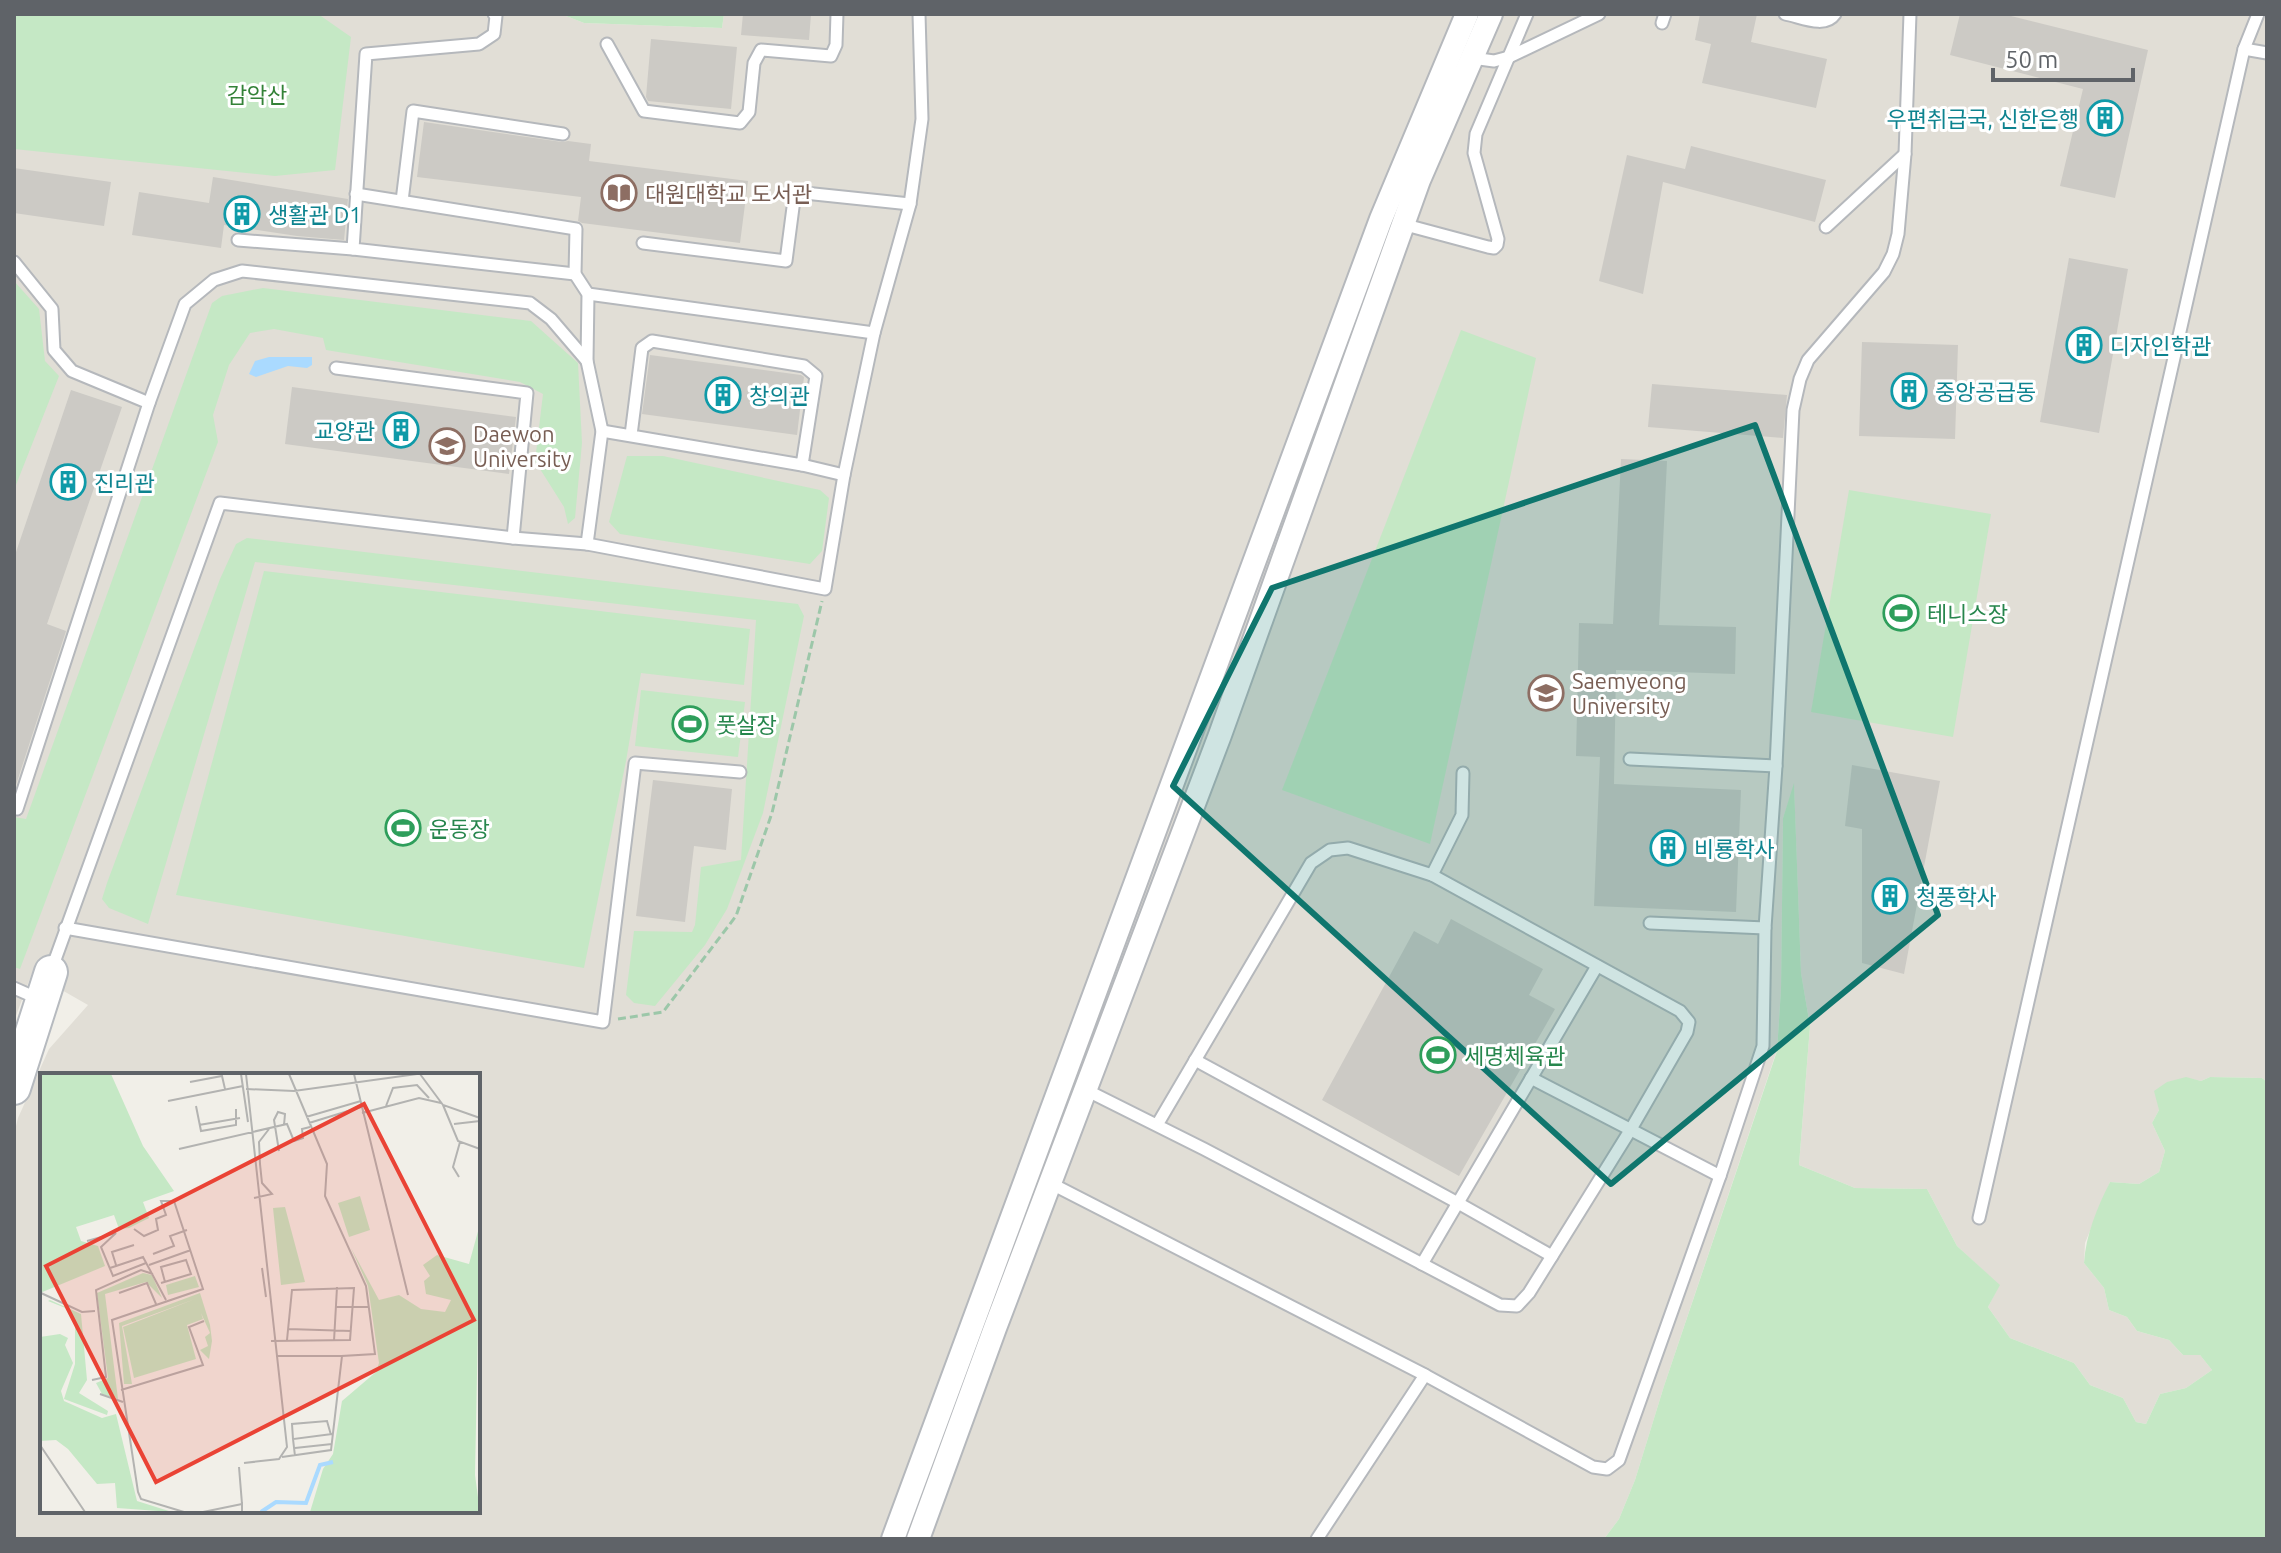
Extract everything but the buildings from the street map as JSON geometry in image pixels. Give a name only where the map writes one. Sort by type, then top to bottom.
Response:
[{"type":"street","points":[[1462,55],[1467,14]]},
{"type":"street","points":[[893,1539],[1225,641],[1392,221],[1462,55],[1491,14]]},
{"type":"street","points":[[918,1539],[1250,651],[1392,221]]},
{"type":"street","points":[[1225,641],[1250,651]]},
{"type":"street","points":[[14,1088],[35,987]]},
{"type":"street","points":[[1064,1079],[1086,1090]]},
{"type":"street","points":[[974,1318],[995,1328]]},
{"type":"lane","points":[[353,249],[366,54],[479,44],[494,34],[494,14]]},
{"type":"lane","points":[[607,44],[644,111],[740,123],[749,112],[754,63],[761,50],[831,56],[836,45],[837,14]]},
{"type":"lane","points":[[35,987],[65,928],[220,503],[587,544],[825,589],[844,475],[874,333],[910,204],[922,119],[919,14]]},
{"type":"lane","points":[[1392,221],[1488,247],[1497,245],[1498,239],[1474,153],[1476,134],[1527,14]]},
{"type":"lane","points":[[1462,55],[1494,61],[1509,57],[1599,14]]},
{"type":"lane","points":[[1785,14],[1824,23],[1835,14]]},
{"type":"lane","points":[[1050,1183],[1425,1375],[1593,1467],[1607,1469],[1619,1460],[1763,1046],[1765,928],[1793,410],[1808,360],[1884,272],[1893,254],[1898,234],[1905,154],[1910,14]]},
{"type":"lane","points":[[1979,1218],[2244,49],[2258,14]]},
{"type":"lane","points":[[2244,49],[2267,53]]},
{"type":"lane","points":[[402,201],[413,111],[563,134]]},
{"type":"lane","points":[[1826,227],[1905,154]]},
{"type":"lane","points":[[643,243],[786,261],[795,192],[910,204]]},
{"type":"lane","points":[[356,194],[576,229],[575,274],[588,294],[587,361],[602,431],[587,544]]},
{"type":"lane","points":[[238,240],[353,249],[575,274]]},
{"type":"lane","points":[[14,262],[52,309],[54,350],[72,371],[149,403]]},
{"type":"lane","points":[[14,808],[17,809],[149,403],[185,304],[214,280],[242,271],[530,303],[551,319],[587,361]]},
{"type":"lane","points":[[588,294],[874,333]]},
{"type":"lane","points":[[631,435],[642,348],[652,341],[804,366],[816,376],[802,465]]},
{"type":"lane","points":[[336,368],[527,393],[513,538]]},
{"type":"lane","points":[[602,431],[844,475]]},
{"type":"lane","points":[[1630,759],[1776,766]]},
{"type":"lane","points":[[65,928],[603,1022],[635,763],[740,772]]},
{"type":"lane","points":[[1432,875],[1462,815],[1463,773]]},
{"type":"lane","points":[[1086,1090],[1500,1305],[1517,1306],[1529,1293],[1631,1129],[1687,1032],[1689,1022],[1680,1011],[1432,875],[1348,848],[1330,850],[1311,863],[1157,1125]]},
{"type":"lane","points":[[1650,923],[1765,928]]},
{"type":"lane","points":[[1422,1264],[1597,966]]},
{"type":"lane","points":[[1195,1060],[1552,1256]]},
{"type":"lane","points":[[1531,1078],[1720,1176]]},
{"type":"lane","points":[[1317,1539],[1425,1375]]},
{"type":"path","points":[[603,1022],[663,1012],[736,916],[772,813],[825,589]]},
{"type":"highlighted area","points":[[1755,425],[1938,915],[1611,1184],[1173,786],[1272,588]]},
{"type":"shaded area","name":"Saemyeong University","points":[[318,14],[561,14],[584,23],[722,28],[724,14],[2267,14],[2267,1082],[2262,1078],[2210,1077],[2201,1081],[2186,1078],[2152,1123],[2165,1151],[2159,1172],[2139,1184],[2110,1182],[2085,1243],[2084,1263],[2104,1288],[2109,1310],[2127,1317],[2137,1331],[2169,1340],[2183,1355],[2200,1355],[2212,1370],[2186,1388],[2160,1394],[2146,1424],[2136,1422],[2123,1398],[2090,1385],[2074,1363],[2010,1338],[1988,1307],[1999,1285],[1957,1246],[1927,1189],[1855,1188],[1799,1165],[1810,1026],[1801,973],[1794,786],[1783,818],[1781,989],[1777,1050],[1635,1480],[1619,1519],[1604,1539],[14,1539],[14,1134],[49,1049],[88,1005],[32,973],[14,1021],[14,148]]},
{"type":"green space","name":"감악산","points":[[14,14],[318,14],[351,37],[335,170],[275,176],[14,149]]},
{"type":"green space","points":[[561,14],[724,14],[722,28],[584,23]]},
{"type":"green space","points":[[14,281],[39,309],[45,361],[59,376],[14,490]]},
{"type":"green space","points":[[263,288],[531,321],[578,363],[582,443],[575,518],[568,524],[564,507],[535,461],[543,394],[520,382],[326,350],[323,338],[274,329],[250,333],[229,365],[213,415],[218,442],[20,969],[14,967],[14,817],[26,819],[212,303],[222,296]]},
{"type":"green space","points":[[1461,330],[1536,358],[1430,844],[1282,790]]},
{"type":"green space","points":[[627,456],[663,456],[820,490],[829,498],[822,551],[810,564],[620,534],[609,522]]},
{"type":"green space","name":"테니스장","points":[[1849,490],[1991,514],[1953,737],[1811,712]]},
{"type":"green space","points":[[247,538],[798,604],[804,616],[763,813],[727,909],[705,945],[655,1006],[634,1003],[626,995],[634,931],[692,932],[701,867],[741,860],[756,620],[255,562],[148,924],[109,908],[102,899],[107,883],[220,579],[236,544]]},
{"type":"green space","name":"운동장","points":[[264,571],[750,629],[744,685],[641,673],[584,968],[176,895]]},
{"type":"green space","name":"풋살장","points":[[641,690],[745,702],[738,757],[635,746]]},
{"type":"green space","points":[[1794,783],[1801,973],[1810,1026],[1799,1165],[1855,1188],[1927,1189],[1957,1246],[2000,1285],[1988,1307],[2010,1338],[2074,1363],[2090,1385],[2123,1398],[2136,1422],[2146,1424],[2160,1394],[2186,1388],[2212,1370],[2200,1355],[2183,1355],[2169,1340],[2137,1331],[2127,1317],[2109,1310],[2104,1288],[2084,1263],[2097,1211],[2110,1182],[2139,1184],[2159,1172],[2165,1151],[2152,1123],[2159,1110],[2154,1091],[2167,1082],[2186,1077],[2201,1081],[2210,1077],[2262,1078],[2267,1082],[2267,1539],[1604,1539],[1619,1519],[1635,1480],[1777,1051],[1781,989],[1783,818]]},
{"type":"water","points":[[269,357],[312,357],[312,365],[307,368],[288,366],[256,377],[249,374],[255,361]]},
{"type":"place","name":"우편취급국, 신한은행","points":[[2105,118]]},
{"type":"place","name":"대원대학교 도서관","points":[[619,193]]},
{"type":"place","name":"생활관 D1","points":[[242,214]]},
{"type":"place","name":"디자인학관","points":[[2084,345]]},
{"type":"place","name":"중앙공급동","points":[[1909,391]]},
{"type":"place","name":"창의관","points":[[723,395]]},
{"type":"place","name":"교양관","points":[[401,430]]},
{"type":"place","name":"Daewon University","points":[[447,446]]},
{"type":"place","name":"진리관","points":[[68,482]]},
{"type":"place","name":"테니스장","points":[[1901,613]]},
{"type":"place","name":"Saemyeong University","points":[[1546,693]]},
{"type":"place","name":"풋살장","points":[[690,724]]},
{"type":"place","name":"운동장","points":[[403,828]]},
{"type":"place","name":"비룡학사","points":[[1668,848]]},
{"type":"place","name":"청풍학사","points":[[1890,896]]},
{"type":"place","name":"세명체육관","points":[[1438,1055]]}]
